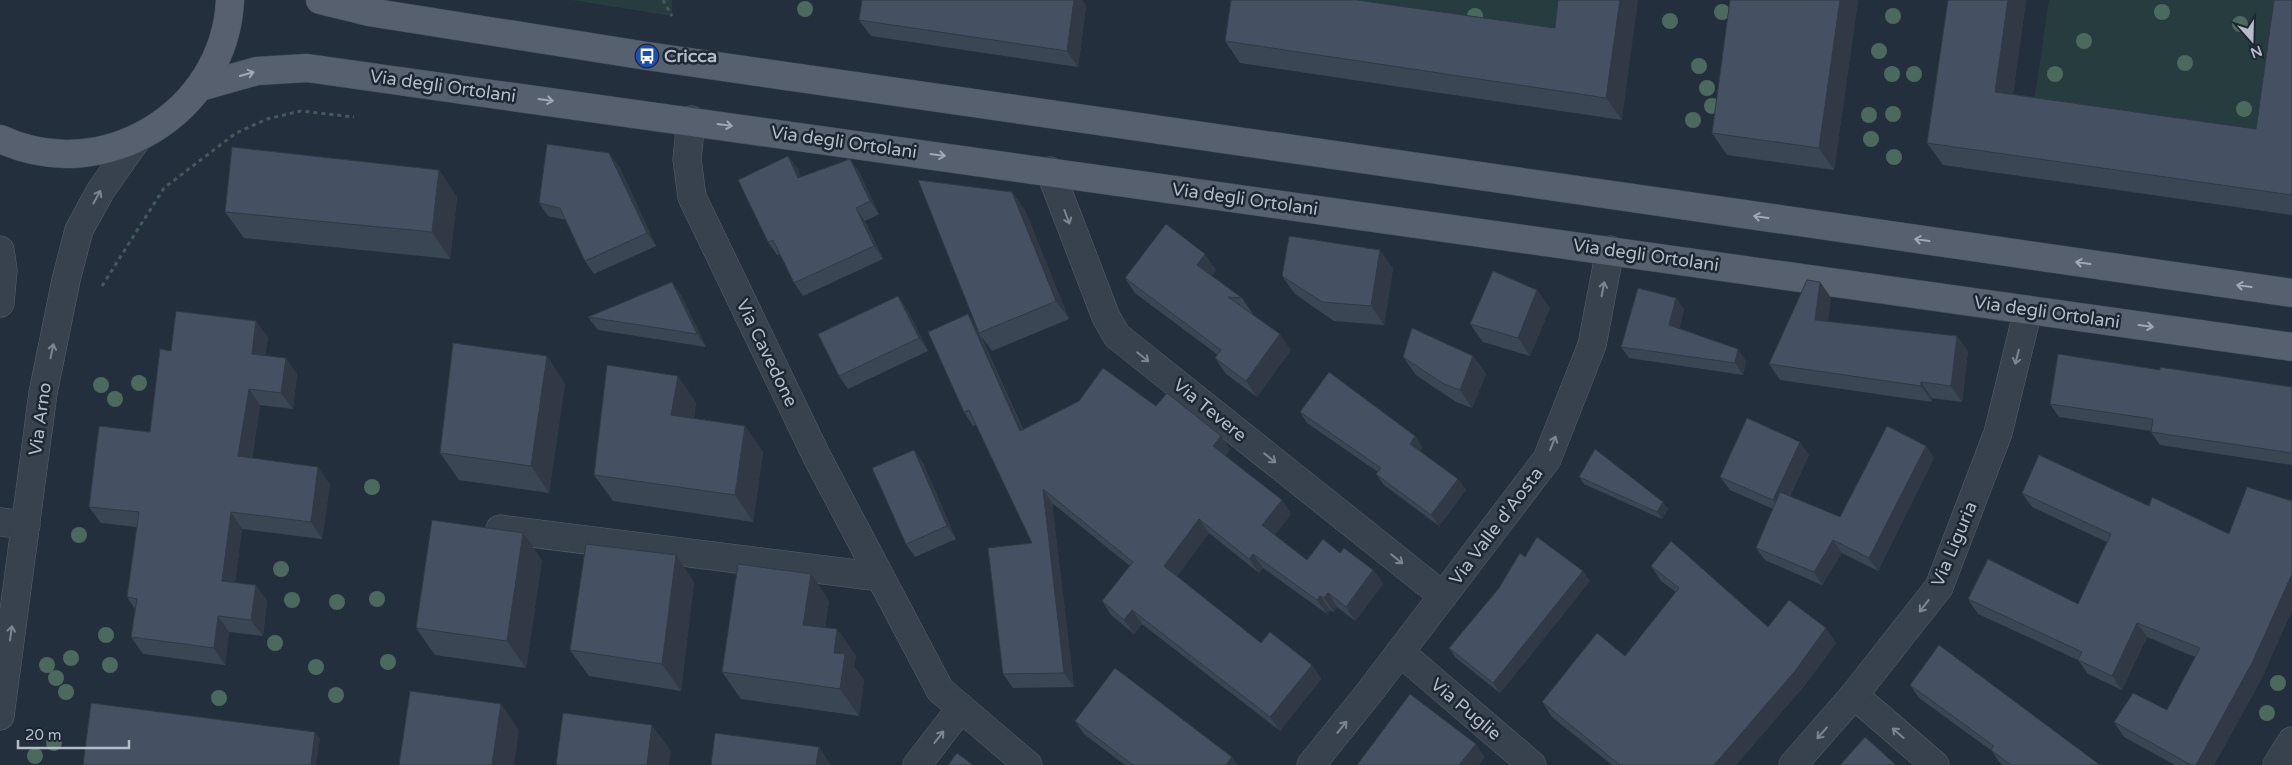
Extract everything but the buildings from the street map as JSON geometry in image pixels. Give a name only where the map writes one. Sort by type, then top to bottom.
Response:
[{"type":"main road","points":[[0,138],[16,146],[56,154],[94,152],[137,139],[171,118],[200,88],[220,55],[229,16],[230,0]]},
{"type":"main road","points":[[320,0],[368,12],[657,58],[2292,293]]},
{"type":"main road","name":"Via degli Ortolani","points":[[200,88],[257,71],[306,68],[691,120],[2292,347]]},
{"type":"street","name":"Via Cavedone","points":[[691,120],[686,159],[692,197],[817,457],[940,690],[1028,765]]},
{"type":"street","name":"Via Arno","points":[[0,716],[13,524],[79,230],[101,190],[137,139]]},
{"type":"street","name":"Via Tevere","points":[[1050,171],[1106,317],[1117,336],[1443,596]]},
{"type":"street","points":[[0,250],[3,270],[0,303]]},
{"type":"street","name":"Via Valle d'Aosta","points":[[1311,765],[1547,459],[1592,345],[1610,250]]},
{"type":"street","name":"Via Liguria","points":[[1793,765],[1854,695],[1939,586],[1998,433],[2028,310]]},
{"type":"street","points":[[500,529],[880,577]]},
{"type":"street","name":"Via Puglie","points":[[1400,652],[1532,765]]},
{"type":"street","points":[[1854,695],[1935,765]]},
{"type":"street","points":[[917,765],[962,708]]},
{"type":"street","points":[[2277,765],[2292,741]]},
{"type":"path","points":[[663,0],[672,16]]},
{"type":"path","points":[[102,286],[164,188],[236,133],[267,118],[301,111],[354,116]]},
{"type":"green space","points":[[572,0],[672,0],[672,16]]},
{"type":"green space","points":[[1321,0],[1565,0],[1558,40]]},
{"type":"green space","points":[[2049,0],[2281,0],[2261,135],[2034,102]]},
{"type":"place","name":"Cricca","points":[[647,56]]}]
